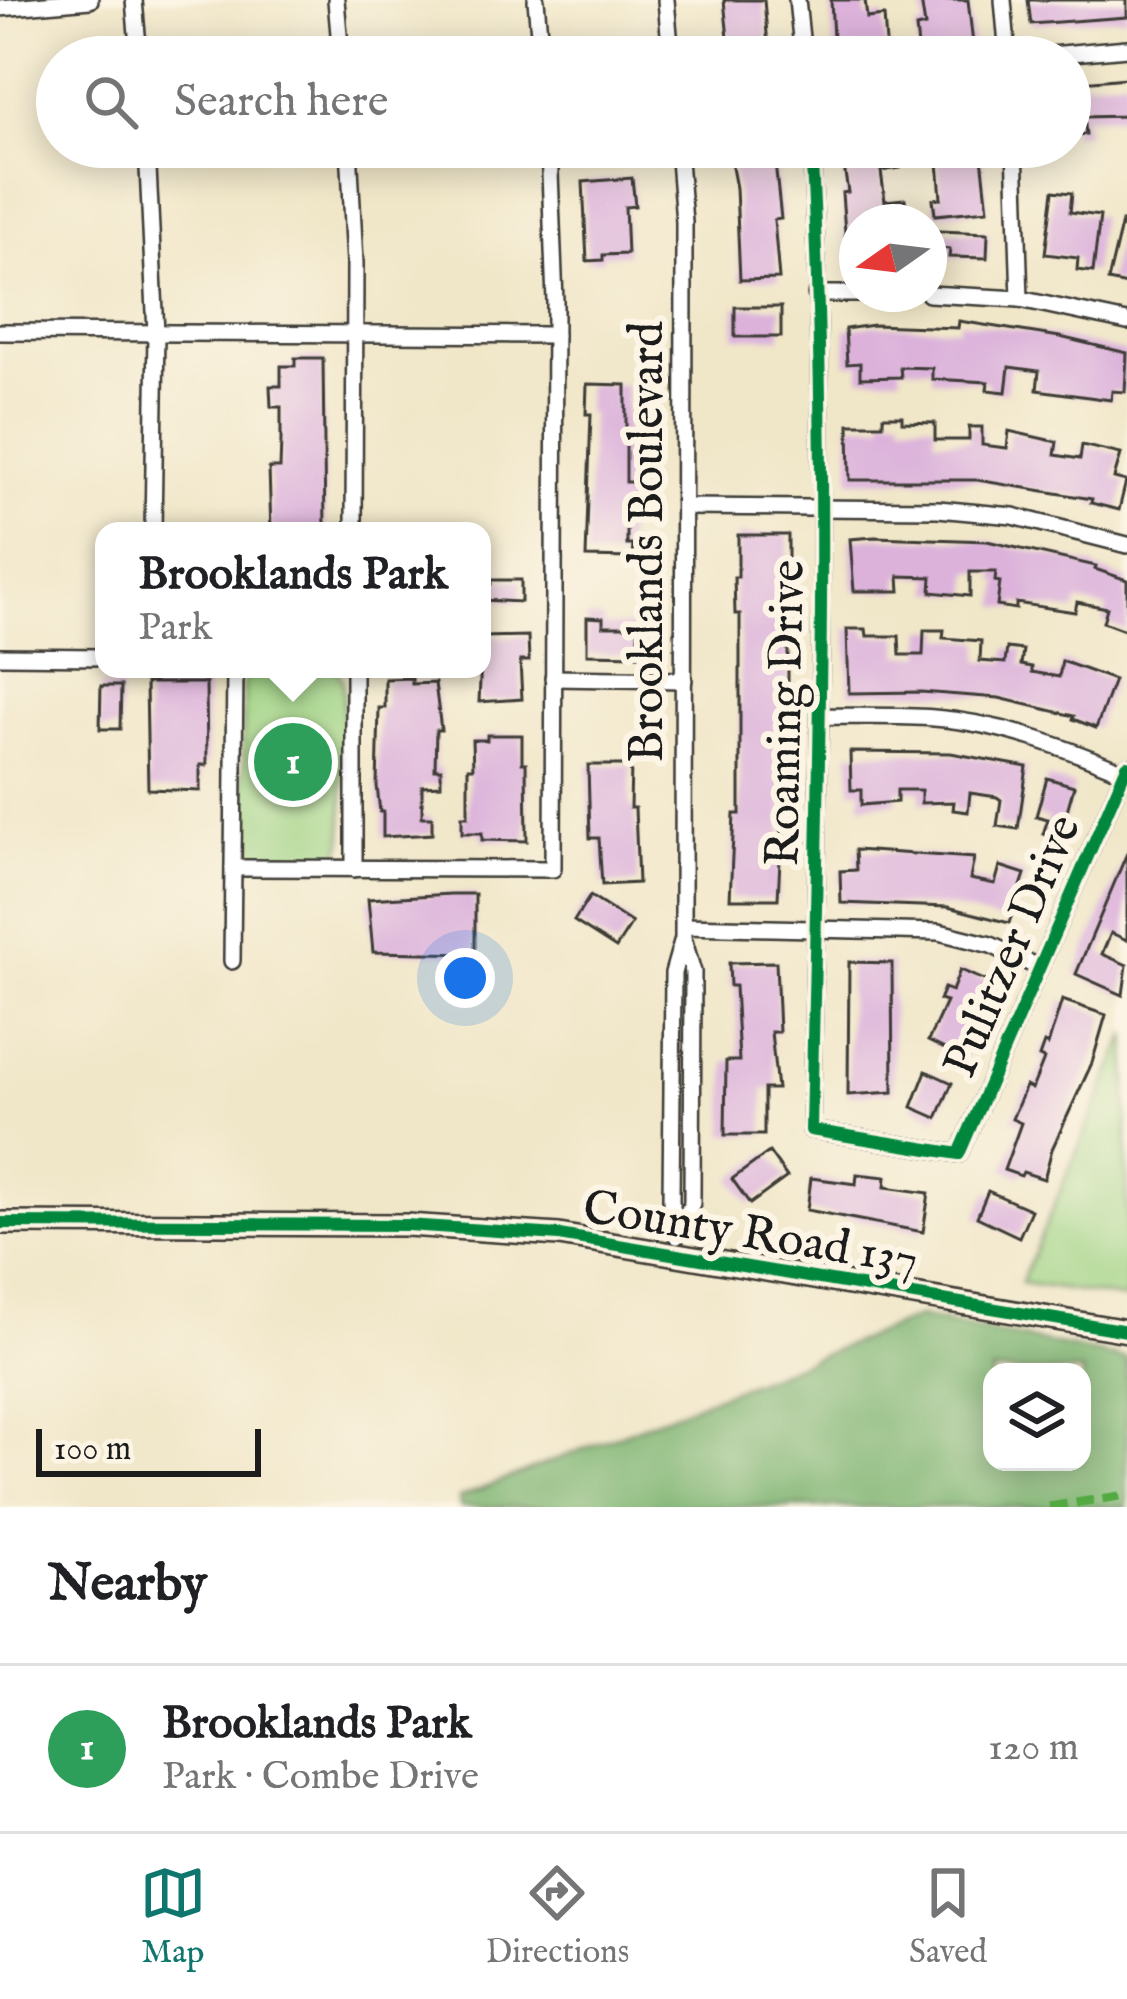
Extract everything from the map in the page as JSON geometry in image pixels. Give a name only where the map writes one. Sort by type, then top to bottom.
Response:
[{"type":"street","points":[[0,8],[90,0]]},
{"type":"street","points":[[134,0],[137,36]]},
{"type":"street","points":[[336,0],[339,36]]},
{"type":"street","points":[[536,0],[539,36]]},
{"type":"street","points":[[666,0],[669,36]]},
{"type":"street","points":[[797,0],[801,36]]},
{"type":"street","points":[[1004,0],[1007,36]]},
{"type":"street","points":[[1091,51],[1127,48]]},
{"type":"street","points":[[149,168],[156,332],[153,522]]},
{"type":"street","points":[[350,168],[354,522]]},
{"type":"street","points":[[233,868],[554,869],[555,335],[550,168]]},
{"type":"street","name":"Brooklands Boulevard","points":[[676,1244],[671,1202],[673,973],[684,932],[684,221],[680,168]]},
{"type":"street","name":"Roaming Drive","points":[[812,168],[821,507],[812,1130],[959,1154]]},
{"type":"street","points":[[1016,168],[1019,299]]},
{"type":"street","points":[[816,294],[839,294]]},
{"type":"street","points":[[947,295],[1019,299],[1127,322]]},
{"type":"street","points":[[0,332],[555,335]]},
{"type":"street","points":[[685,507],[938,508],[1013,515],[1127,545]]},
{"type":"street","points":[[0,656],[95,657]]},
{"type":"street","points":[[232,961],[235,678]]},
{"type":"street","points":[[354,678],[354,869]]},
{"type":"street","points":[[553,678],[684,680]]},
{"type":"street","points":[[820,716],[935,718],[995,727],[1126,769]]},
{"type":"street","name":"Pulitzer Drive","points":[[959,1154],[1126,769]]},
{"type":"street","points":[[684,932],[816,928],[939,932],[991,945],[1038,967]]},
{"type":"street","name":"County Road 137","points":[[0,1223],[407,1225],[676,1244],[1127,1331]]},
{"type":"green space","points":[[341,678],[343,843],[330,858],[269,859],[243,842],[244,680]]},
{"type":"green space","points":[[1127,1034],[1127,1299],[1021,1283]]},
{"type":"green space","points":[[918,1317],[1127,1359],[1127,1507],[460,1507],[459,1498]]},
{"type":"building","points":[[724,0],[764,0],[767,36],[728,36]]},
{"type":"building","points":[[831,0],[865,0],[867,18],[884,16],[885,36],[833,36]]},
{"type":"building","points":[[921,0],[968,0],[972,36],[917,36],[916,28],[925,26]]},
{"type":"building","points":[[1028,0],[1127,0],[1127,17],[1031,24]]},
{"type":"building","points":[[1127,78],[1127,116],[1091,117],[1091,81]]},
{"type":"building","points":[[732,168],[776,168],[781,219],[774,220],[779,279],[740,280]]},
{"type":"building","points":[[844,168],[900,168],[881,171],[885,201],[905,199],[906,204],[843,204],[842,193],[848,192]]},
{"type":"building","points":[[938,168],[983,168],[988,210],[947,214],[947,204],[934,204],[933,199],[941,198]]},
{"type":"building","points":[[632,178],[635,206],[625,207],[627,254],[587,261],[583,182]]},
{"type":"building","points":[[1053,191],[1072,193],[1070,212],[1100,216],[1093,272],[1077,270],[1078,258],[1045,254]]},
{"type":"building","points":[[1122,222],[1127,222],[1127,285],[1108,281]]},
{"type":"building","points":[[947,231],[988,233],[987,258],[949,257]]},
{"type":"building","points":[[735,307],[781,307],[781,337],[735,337]]},
{"type":"building","points":[[959,321],[1127,353],[1125,392],[1112,391],[1111,400],[1037,390],[1039,371],[1009,367],[1006,392],[987,390],[988,382],[932,379],[932,368],[900,367],[901,377],[860,378],[860,363],[847,364],[845,329],[873,325],[958,328]]},
{"type":"building","points":[[295,358],[323,358],[325,522],[271,522],[269,468],[280,468],[281,407],[271,407],[270,386],[281,386],[281,366],[295,366]]},
{"type":"building","points":[[587,384],[626,385],[626,482],[636,482],[635,511],[627,511],[632,558],[586,557],[591,414],[586,414]]},
{"type":"building","points":[[883,416],[935,423],[935,440],[969,440],[969,427],[982,427],[982,445],[1007,448],[1009,431],[1057,442],[1055,455],[1080,459],[1082,445],[1121,454],[1114,478],[1126,481],[1119,510],[1091,503],[1092,499],[977,480],[850,480],[849,424],[883,424]]},
{"type":"building","points":[[738,535],[788,535],[788,702],[778,899],[730,899],[734,814],[740,814],[740,614],[735,614],[734,577],[738,577]]},
{"type":"building","points":[[850,539],[987,541],[1096,566],[1127,580],[1127,631],[1103,622],[1107,608],[1077,602],[1075,612],[1016,603],[1016,609],[997,606],[1000,582],[995,581],[996,572],[970,572],[970,596],[931,592],[932,577],[899,576],[900,591],[854,591]]},
{"type":"building","points":[[491,580],[521,580],[521,602],[491,600]]},
{"type":"building","points":[[587,617],[603,618],[603,626],[638,626],[638,655],[587,654]]},
{"type":"building","points":[[847,629],[866,629],[867,636],[899,636],[900,655],[923,655],[924,630],[944,630],[943,638],[981,641],[980,661],[1005,663],[1007,648],[1023,650],[1021,665],[1032,667],[1032,672],[1059,677],[1062,661],[1114,680],[1096,728],[1074,716],[999,698],[849,693]]},
{"type":"building","points":[[528,636],[529,661],[520,661],[522,699],[479,702],[480,678],[491,678],[491,637]]},
{"type":"building","points":[[412,678],[412,684],[435,683],[441,730],[436,730],[435,769],[441,769],[441,785],[422,786],[422,817],[432,817],[432,834],[383,837],[377,786],[379,708],[385,708],[385,679]]},
{"type":"building","points":[[146,683],[206,683],[207,765],[200,765],[200,791],[148,789]]},
{"type":"building","points":[[101,686],[121,686],[120,729],[100,729]]},
{"type":"building","points":[[487,735],[522,735],[527,841],[482,840],[482,833],[462,833],[462,816],[468,816],[472,740],[487,740]]},
{"type":"building","points":[[850,752],[951,753],[1027,767],[1018,829],[997,826],[1001,800],[997,797],[970,793],[968,812],[953,810],[954,802],[921,803],[921,790],[897,790],[897,802],[861,805],[861,790],[851,790]]},
{"type":"building","points":[[588,765],[631,765],[638,883],[602,885],[599,838],[590,838]]},
{"type":"building","points":[[1047,778],[1074,786],[1059,839],[1043,834],[1048,819],[1036,816]]},
{"type":"building","points":[[855,850],[974,858],[970,879],[995,884],[1000,866],[1025,874],[1009,923],[948,907],[841,903],[840,871],[856,870]]},
{"type":"building","points":[[1127,853],[1127,940],[1111,933],[1102,954],[1127,965],[1123,995],[1076,974]]},
{"type":"building","points":[[475,894],[475,954],[373,952],[368,899]]},
{"type":"building","points":[[590,896],[632,923],[616,948],[574,921]]},
{"type":"building","points":[[776,962],[779,1032],[771,1032],[777,1089],[764,1089],[764,1135],[725,1135],[726,1061],[739,1061],[735,986],[730,986],[729,963]]},
{"type":"building","points":[[849,962],[892,963],[893,1092],[848,1095]]},
{"type":"building","points":[[960,970],[994,984],[964,1058],[928,1041],[946,1002],[939,1000],[944,988],[952,991]]},
{"type":"building","points":[[1062,1000],[1106,1015],[1092,1063],[1052,1149],[1044,1179],[1023,1172],[1021,1176],[1004,1170],[1021,1123],[1012,1119],[1026,1086],[1032,1089]]},
{"type":"building","points":[[926,1071],[952,1083],[937,1118],[912,1107]]},
{"type":"building","points":[[769,1152],[787,1177],[750,1204],[732,1179]]},
{"type":"building","points":[[857,1174],[886,1177],[885,1187],[929,1193],[923,1232],[807,1210],[811,1178],[856,1184]]},
{"type":"building","points":[[988,1191],[1031,1210],[1019,1237],[977,1217]]},
{"type":"marked path","points":[[1049,1507],[1127,1495]]},
{"type":"cycle path","points":[[812,168],[821,515],[811,1130],[959,1154],[1127,766]]},
{"type":"cycle path","points":[[0,1223],[407,1225],[559,1235],[1127,1331]]},
{"type":"place","name":"Brooklands Park","points":[[293,762]]}]
